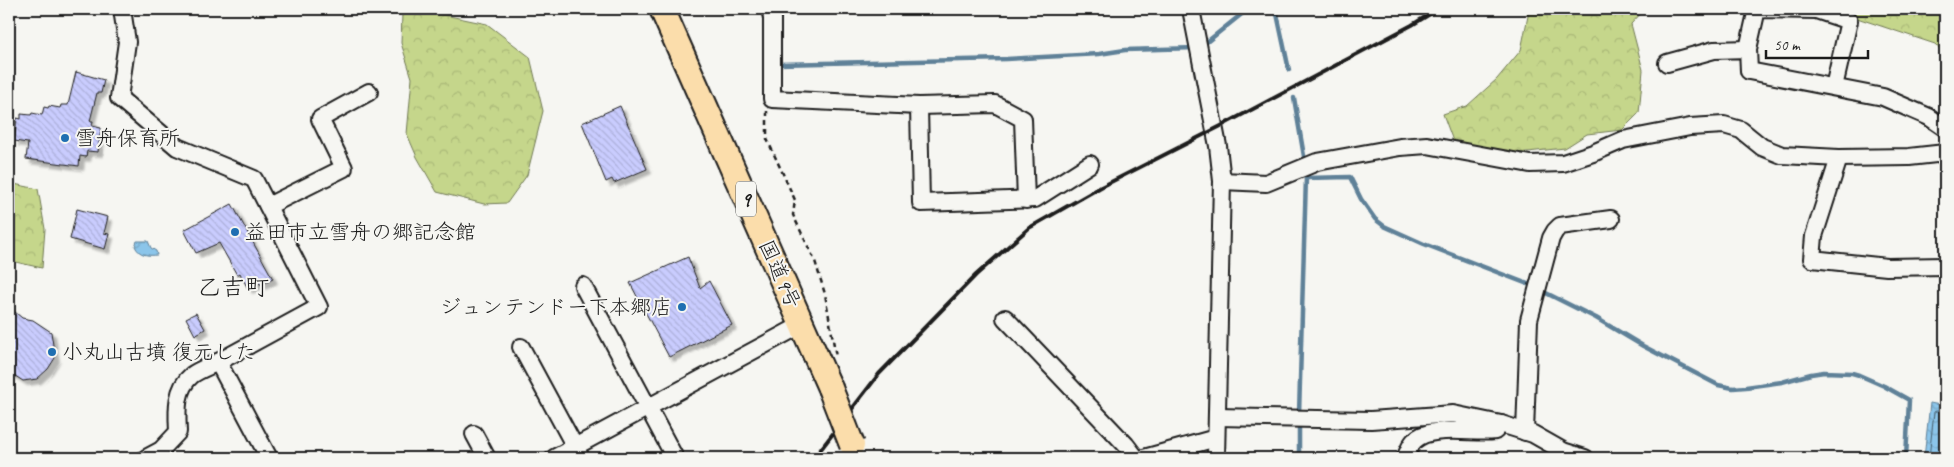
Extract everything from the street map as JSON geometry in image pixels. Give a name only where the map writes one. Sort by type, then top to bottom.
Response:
[{"type":"highway","name":"国道9号","points":[[662,9],[803,324],[854,452]]},
{"type":"street","points":[[122,9],[127,42],[119,98],[177,147],[254,179],[319,307],[192,375],[181,390],[177,405],[178,432],[163,454],[146,458]]},
{"type":"street","points":[[770,9],[772,18],[772,99],[919,106],[995,104],[1023,118],[1026,200]]},
{"type":"street","points":[[1191,9],[1218,146],[1222,181],[1216,458]]},
{"type":"street","points":[[1834,87],[1849,21],[1816,10],[1757,9],[1748,49],[1749,71],[1883,97],[1929,117],[1945,128]]},
{"type":"street","points":[[1667,63],[1714,50],[1748,49]]},
{"type":"street","points":[[268,206],[344,168],[320,118],[369,92]]},
{"type":"street","points":[[919,106],[921,204],[1035,199],[1090,164]]},
{"type":"street","points":[[1222,181],[1266,183],[1317,162],[1400,147],[1427,145],[1530,164],[1563,163],[1623,140],[1690,127],[1724,125],[1741,130],[1762,147],[1782,155],[1839,158],[1909,157],[1945,153]]},
{"type":"street","points":[[1839,158],[1814,236],[1812,259],[1887,267],[1945,266]]},
{"type":"street","points":[[1525,432],[1529,320],[1551,238],[1560,226],[1611,219]]},
{"type":"street","points":[[583,286],[675,458]]},
{"type":"street","points":[[1005,318],[1126,444],[1136,458]]},
{"type":"street","points":[[554,458],[578,453],[647,408],[803,324]]},
{"type":"street","points":[[521,347],[578,453]]},
{"type":"street","points":[[218,362],[269,458]]},
{"type":"street","points":[[1217,417],[1371,420],[1453,414],[1501,424],[1533,434],[1563,451],[1585,458]]},
{"type":"street","points":[[1405,458],[1415,440],[1437,430],[1495,431],[1501,424]]},
{"type":"street","points":[[474,434],[487,458]]},
{"type":"street","points":[[1144,458],[1216,438]]},
{"type":"path","points":[[772,99],[767,107],[767,138],[795,200],[793,215],[815,261],[825,294],[837,354],[835,360]]},
{"type":"green space","points":[[1526,9],[1645,9],[1631,24],[1643,70],[1639,113],[1622,130],[1587,134],[1565,148],[1518,153],[1453,141],[1443,114],[1467,106],[1497,79],[1521,50],[1528,16]]},
{"type":"green space","points":[[1824,9],[1945,9],[1945,55],[1935,44]]},
{"type":"green space","points":[[402,14],[440,14],[487,24],[530,57],[543,111],[527,175],[507,203],[484,204],[437,192],[417,157],[407,134],[412,78],[401,43]]},
{"type":"green space","points":[[9,183],[38,189],[45,229],[42,268],[11,261],[9,258]]},
{"type":"water","points":[[137,241],[148,241],[157,255],[141,253],[135,246]]},
{"type":"water","points":[[1930,403],[1945,406],[1945,458],[1924,458]]},
{"type":"building","points":[[76,72],[104,80],[101,93],[97,93],[90,121],[93,121],[92,126],[101,128],[98,152],[87,151],[86,157],[80,156],[79,166],[26,159],[28,143],[14,141],[17,118],[21,119],[21,114],[31,115],[32,113],[42,115],[44,107],[60,108],[61,105],[68,105]]},
{"type":"building","points":[[620,106],[647,169],[614,183],[612,179],[606,182],[582,123]]},
{"type":"building","points":[[232,204],[273,279],[248,289],[240,273],[237,275],[219,243],[196,253],[184,230]]},
{"type":"building","points":[[77,209],[108,217],[104,233],[109,234],[105,249],[70,239]]},
{"type":"building","name":"ジュンテンドー下本郷店","points":[[688,257],[700,288],[709,281],[732,325],[669,357],[630,283]]},
{"type":"building","points":[[9,307],[22,318],[33,320],[51,332],[55,358],[48,369],[37,379],[23,381],[9,372]]},
{"type":"building","points":[[196,313],[205,329],[195,335],[186,318]]},
{"type":"waterway","points":[[1203,45],[1248,9]]},
{"type":"waterway","points":[[1276,9],[1289,70]]},
{"type":"waterway","points":[[778,64],[1007,59],[1099,54],[1125,50],[1196,48]]},
{"type":"waterway","points":[[1294,98],[1305,162]]},
{"type":"waterway","points":[[1299,414],[1306,177]]},
{"type":"waterway","points":[[1306,178],[1350,177],[1361,199],[1375,219],[1384,226],[1424,244],[1533,286]]},
{"type":"waterway","points":[[1540,290],[1596,318],[1643,346],[1718,385],[1733,388],[1746,387],[1782,382],[1824,372],[1852,373],[1884,386],[1909,400],[1906,458]]},
{"type":"waterway","points":[[1299,422],[1299,458]]},
{"type":"railway","points":[[814,458],[879,374],[976,275],[1029,228],[1101,187],[1221,126],[1412,25],[1438,9]]},
{"type":"place","name":"雪舟保育所","points":[[65,138]]},
{"type":"place","name":"益田市立雪舟の郷記念館","points":[[235,232]]},
{"type":"place","name":"ジュンテンドー下本郷店","points":[[682,307]]},
{"type":"place","name":"小丸山古墳 復元した","points":[[52,352]]},
{"type":"district","name":"乙吉町","points":[[233,287]]}]
